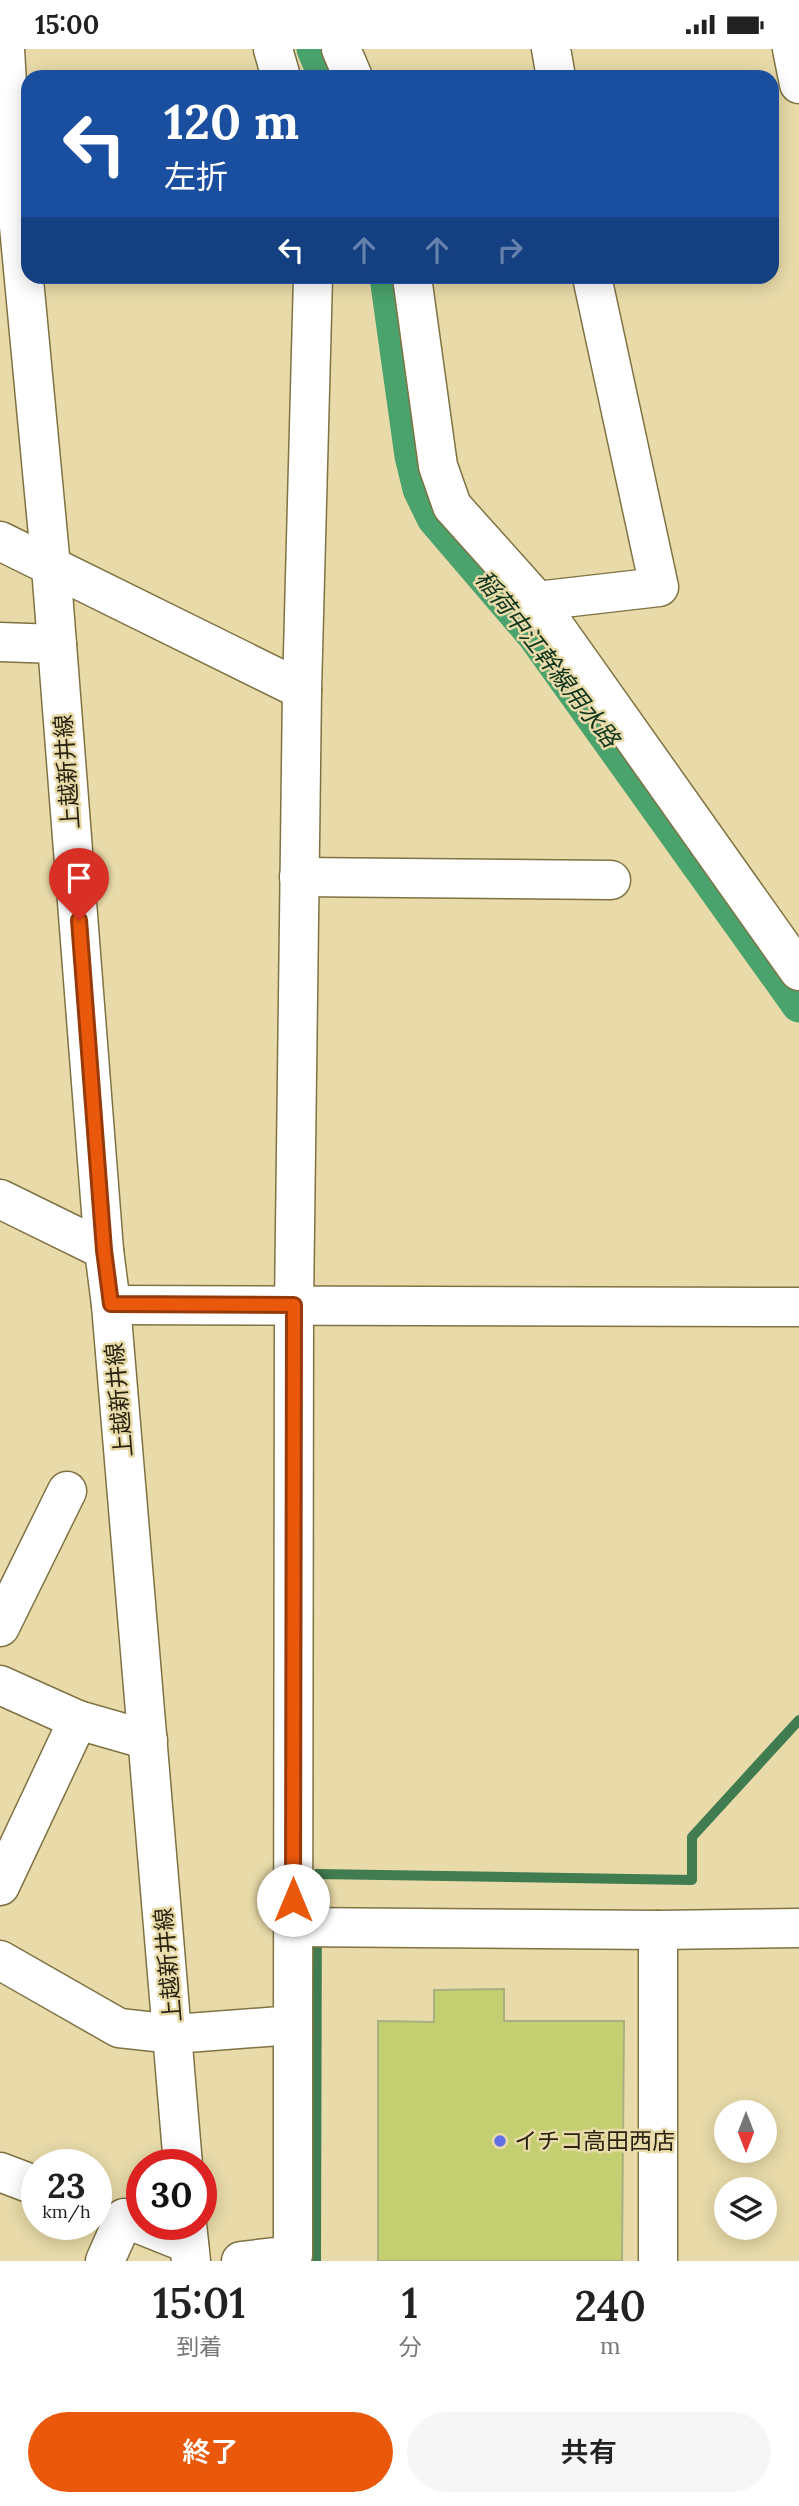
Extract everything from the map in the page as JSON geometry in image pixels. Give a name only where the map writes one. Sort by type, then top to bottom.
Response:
[{"type":"street","name":"上越新井線","points":[[5,49],[4,121],[21,282]]},
{"type":"street","points":[[273,49],[279,70]]},
{"type":"street","points":[[341,49],[350,70]]},
{"type":"street","points":[[551,49],[555,70]]},
{"type":"street","points":[[793,49],[799,84]]},
{"type":"street","name":"上越新井線","points":[[21,284],[51,567],[104,1250],[111,1304],[182,2149]]},
{"type":"street","points":[[241,2261],[293,2256],[294,1305],[302,690],[313,284]]},
{"type":"street","points":[[413,284],[438,466],[452,506],[537,601],[799,971]]},
{"type":"street","points":[[537,601],[659,586],[594,284]]},
{"type":"street","points":[[0,541],[302,690]]},
{"type":"street","points":[[0,642],[57,644]]},
{"type":"street","points":[[299,877],[611,880]]},
{"type":"street","points":[[0,1199],[104,1250]]},
{"type":"street","points":[[111,1304],[799,1307]]},
{"type":"street","points":[[0,1626],[67,1491]]},
{"type":"street","points":[[0,1685],[78,1720],[148,1740]]},
{"type":"street","points":[[0,1886],[78,1720]]},
{"type":"street","points":[[293,1927],[658,1930],[799,1928]]},
{"type":"street","points":[[658,1930],[659,2261]]},
{"type":"street","points":[[0,1960],[119,2028],[174,2034],[293,2025]]},
{"type":"street","points":[[0,2172],[21,2180]]},
{"type":"street","points":[[112,2214],[189,2243]]},
{"type":"street","points":[[105,2261],[107,2240]]},
{"type":"building","name":"イチコ高田西店","points":[[504,1989],[504,2021],[624,2021],[622,2261],[378,2261],[378,2021],[434,2022],[434,1990]]},
{"type":"waterway","name":"稲荷中江幹線用水路","points":[[314,49],[323,70]]},
{"type":"waterway","name":"稲荷中江幹線用水路","points":[[388,284],[412,456],[420,489],[434,518],[535,636],[799,1005]]},
{"type":"waterway","points":[[316,2261],[317,1874],[692,1880],[692,1837],[799,1720]]},
{"type":"place","name":"イチコ高田西店","points":[[500,2141]]},
{"type":"route","points":[[79,920],[104,1250],[111,1304],[294,1305],[293,1900]]}]
